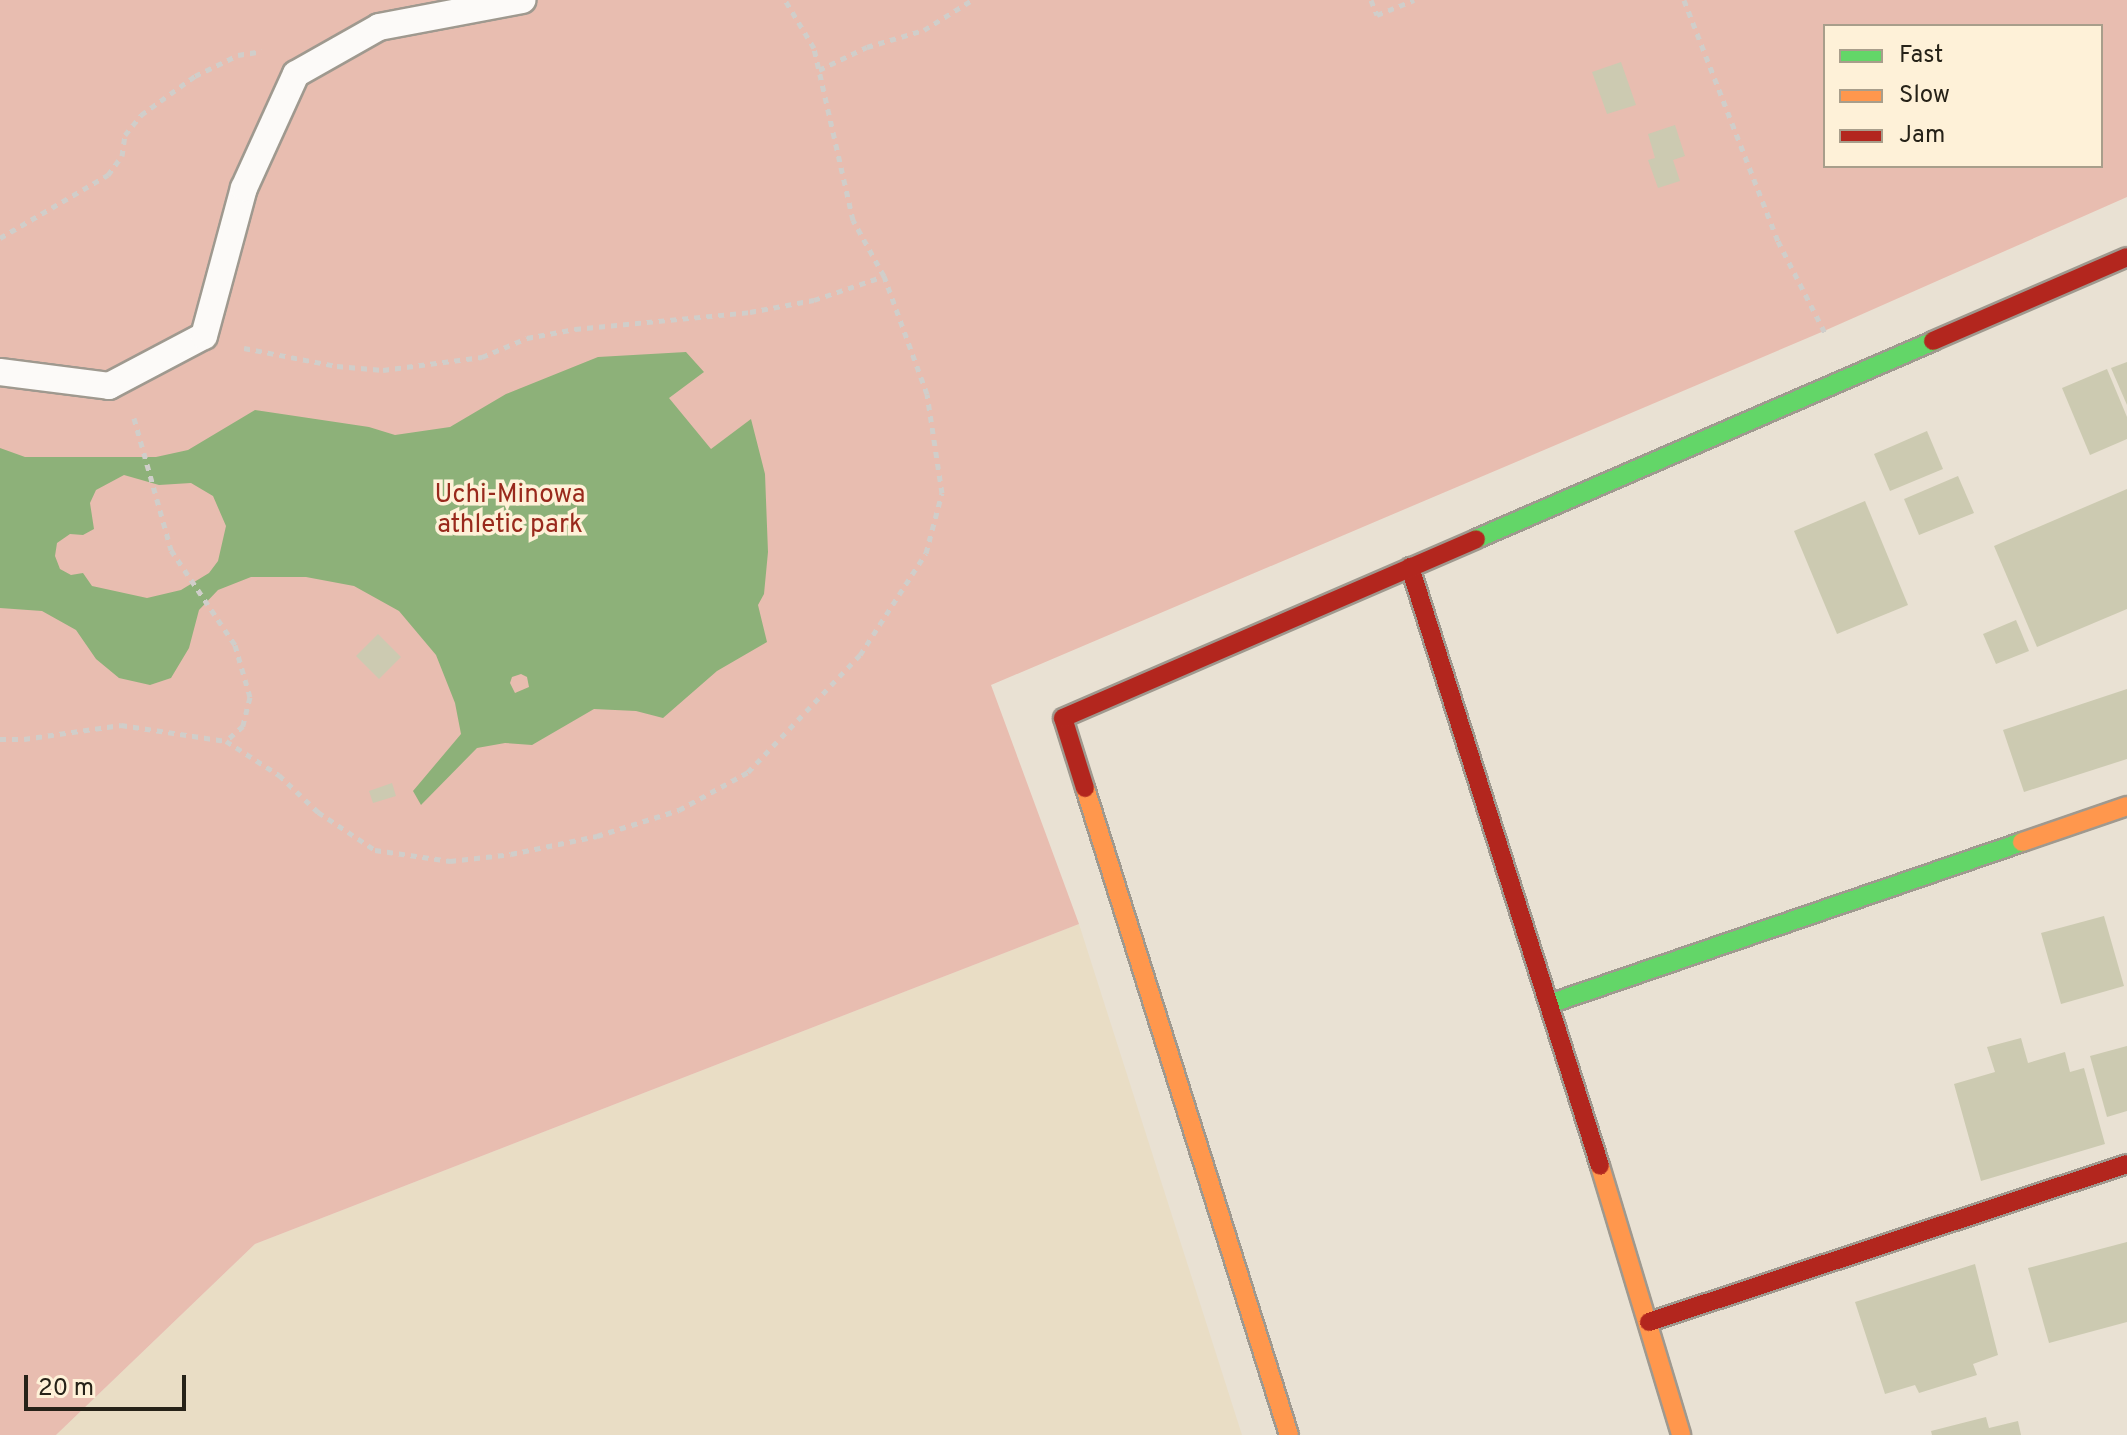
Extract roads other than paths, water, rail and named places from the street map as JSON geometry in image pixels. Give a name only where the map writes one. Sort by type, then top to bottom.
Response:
[{"type":"street","points":[[1289,1435],[1063,718],[2127,257]]},
{"type":"street","points":[[1410,567],[1649,1322],[1681,1435]]},
{"type":"street","points":[[1549,1004],[2127,806]]},
{"type":"street","points":[[1649,1322],[2127,1164]]},
{"type":"lane","points":[[0,372],[109,386],[204,336],[244,188],[296,74],[379,27],[522,0]]},
{"type":"park label","name":"Uchi-Minowa athletic park","points":[[510,511]]}]
